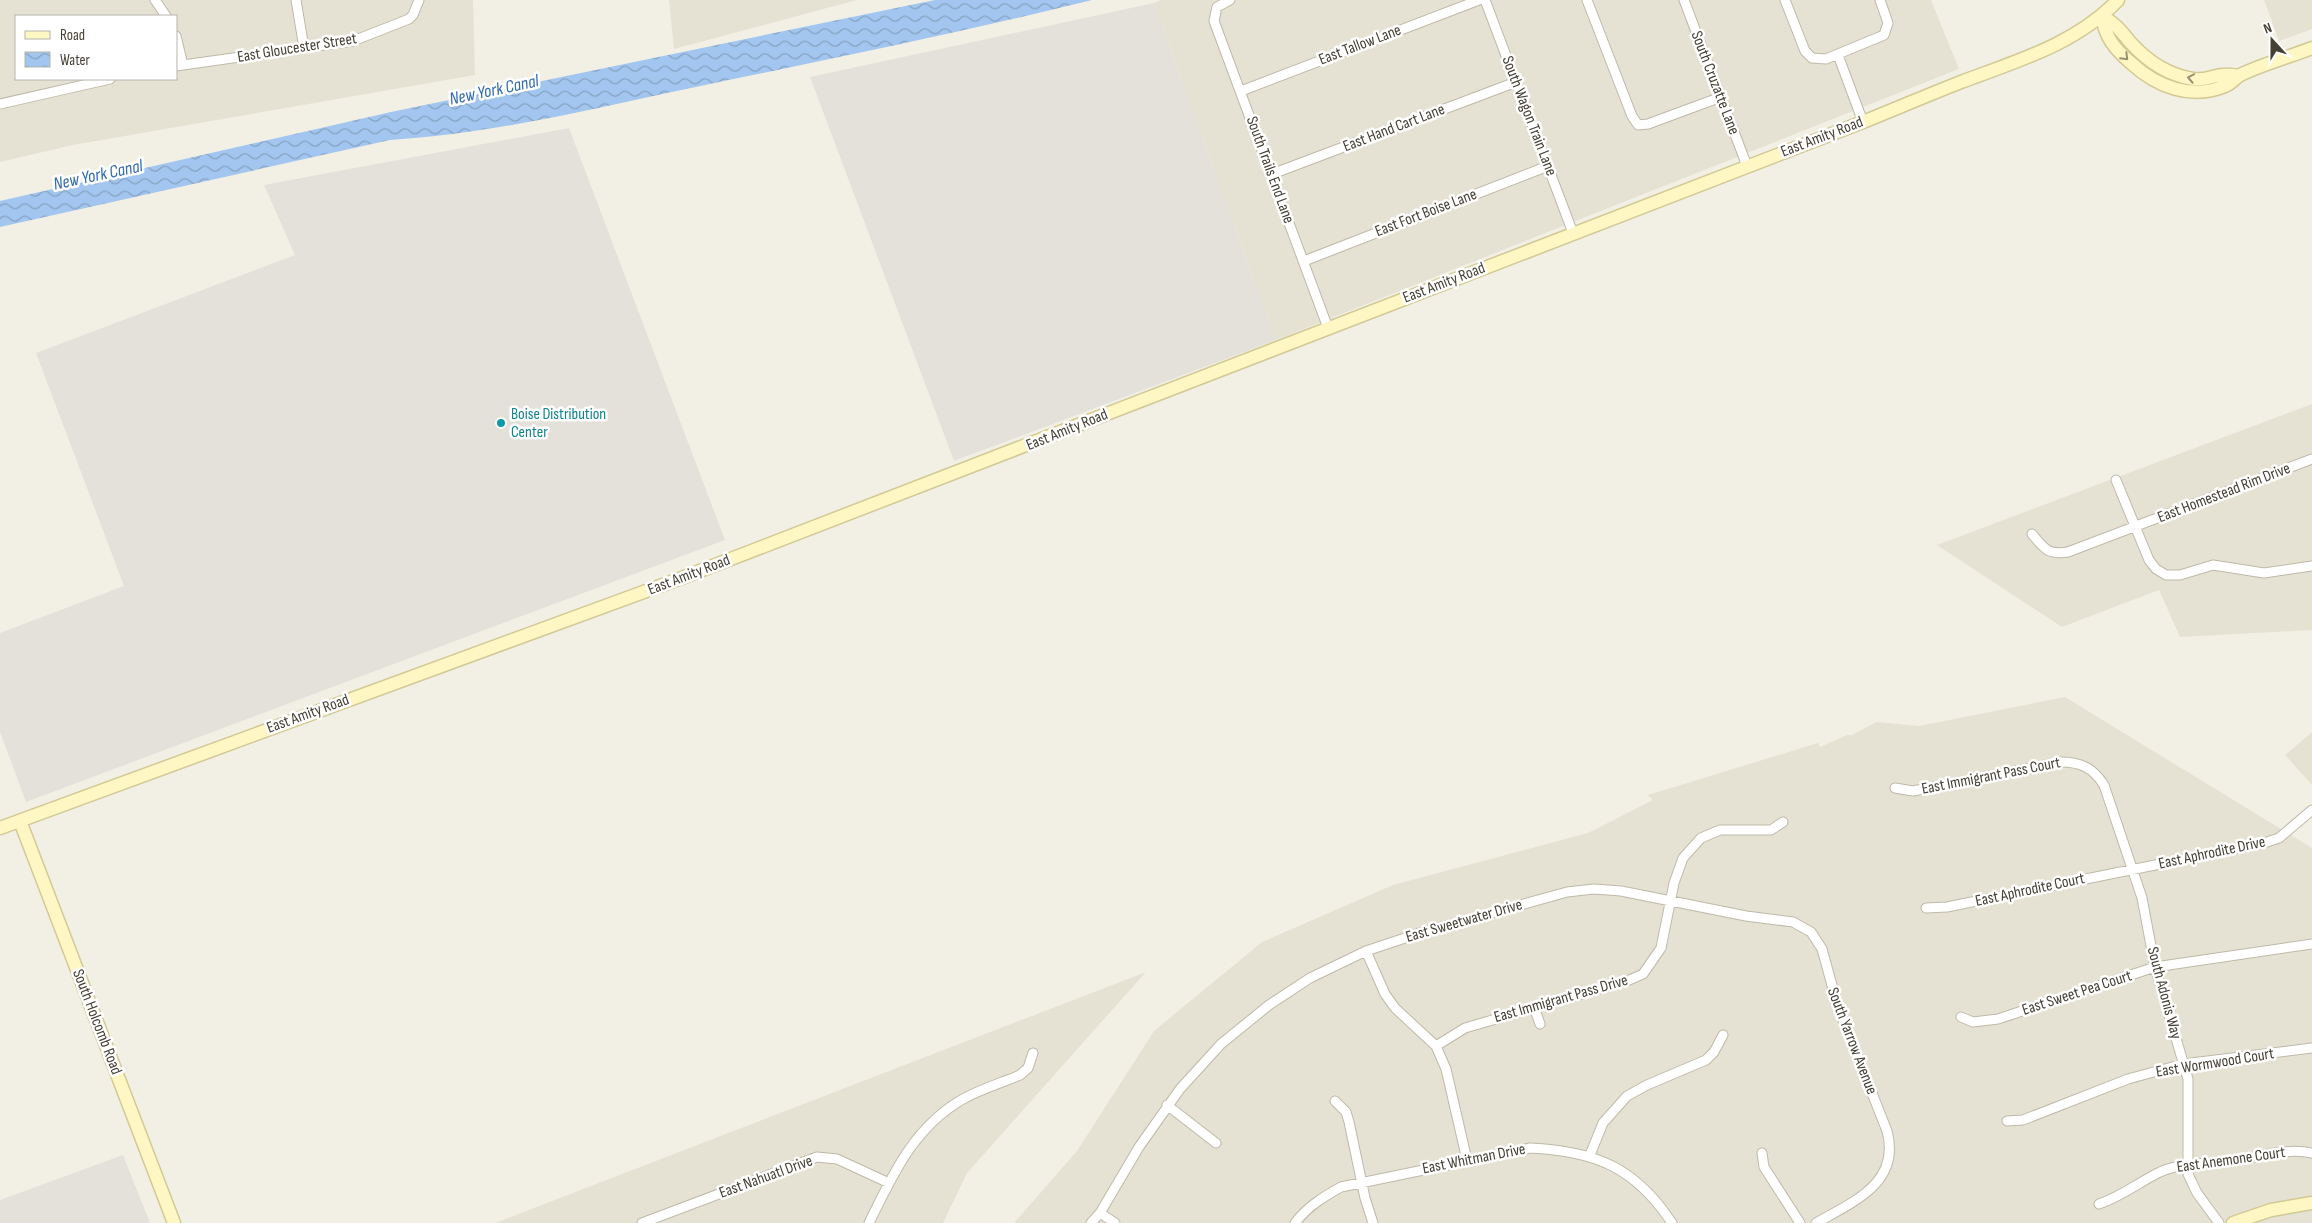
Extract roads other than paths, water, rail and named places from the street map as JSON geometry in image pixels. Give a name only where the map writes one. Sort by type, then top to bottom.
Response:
[{"type":"street","points":[[155,0],[165,15]]},
{"type":"street","points":[[296,0],[304,48]]},
{"type":"street","name":"East Gloucester Street","points":[[180,66],[367,37],[403,23],[413,15],[419,0]]},
{"type":"street","name":"South Trails End Lane","points":[[1230,0],[1221,4],[1214,12],[1214,21],[1328,328]]},
{"type":"street","name":"East Tallow Lane","points":[[1240,90],[1479,0]]},
{"type":"street","name":"South Wagon Train Lane","points":[[1485,0],[1573,232]]},
{"type":"street","points":[[1587,0],[1632,116],[1638,125],[1648,124],[1721,97]]},
{"type":"street","name":"South Cruzatte Lane","points":[[1684,0],[1747,166]]},
{"type":"street","points":[[1785,0],[1805,51],[1812,58],[1826,60],[1878,39],[1888,28],[1887,18],[1880,0]]},
{"type":"street","name":"East Amity Road","points":[[0,828],[679,579],[1573,232],[1862,122],[2040,52],[2079,32],[2102,16],[2118,0]]},
{"type":"street","points":[[2102,16],[2104,33],[2146,77],[2162,85],[2185,92],[2200,93],[2228,86],[2239,76],[2312,48]]},
{"type":"street","points":[[178,51],[180,66]]},
{"type":"street","points":[[1838,55],[1862,122]]},
{"type":"street","points":[[0,104],[106,80]]},
{"type":"street","name":"East Hand Cart Lane","points":[[1272,174],[1516,82]]},
{"type":"street","name":"East Fort Boise Lane","points":[[1304,261],[1548,166]]},
{"type":"street","name":"East Homestead Rim Drive","points":[[2032,534],[2046,551],[2068,552],[2312,459]]},
{"type":"street","points":[[2116,480],[2150,560],[2156,569],[2166,575],[2180,575],[2213,565],[2264,572],[2312,566]]},
{"type":"street","name":"East Immigrant Pass Court","points":[[1895,788],[1913,791],[2061,762],[2074,762],[2086,766]]},
{"type":"street","name":"South Adonis Way","points":[[2086,766],[2097,775],[2104,785],[2142,898],[2155,967],[2188,1078],[2188,1174],[2197,1194],[2220,1223]]},
{"type":"street","name":"East Aphrodite Drive","points":[[2132,869],[2264,843],[2278,838],[2312,810]]},
{"type":"street","name":"South Holcomb Road","points":[[20,821],[174,1223]]},
{"type":"street","points":[[1670,901],[1683,858],[1701,838],[1720,830],[1771,830],[1784,822]]},
{"type":"street","name":"East Aphrodite Court","points":[[1926,908],[1947,907],[2132,869]]},
{"type":"street","name":"East Sweetwater Drive","points":[[1091,1223],[1100,1213],[1167,1105],[1222,1044],[1269,1005],[1310,978],[1366,951],[1420,933],[1567,892],[1594,889],[1621,891],[1746,916],[1793,922],[1811,932]]},
{"type":"street","name":"East Immigrant Pass Drive","points":[[1436,1046],[1464,1028],[1628,981],[1643,974],[1661,948],[1670,901]]},
{"type":"street","name":"South Yarrow Avenue","points":[[1811,932],[1822,949],[1838,1007],[1887,1131],[1890,1152],[1887,1166],[1880,1179],[1870,1190],[1816,1223]]},
{"type":"street","name":"East Sweet Pea Court","points":[[1961,1017],[1973,1022],[1998,1019],[2155,967],[2312,944]]},
{"type":"street","points":[[1366,951],[1385,994],[1395,1008],[1436,1046],[1446,1069],[1467,1160]]},
{"type":"street","points":[[1534,1007],[1540,1024]]},
{"type":"street","points":[[1590,1155],[1603,1123],[1627,1096],[1647,1085],[1706,1060],[1714,1052],[1723,1035]]},
{"type":"street","name":"East Wormwood Court","points":[[2007,1121],[2023,1120],[2128,1079],[2183,1064],[2312,1048]]},
{"type":"street","points":[[869,1223],[910,1146],[934,1120],[968,1097],[1020,1075],[1028,1068],[1032,1053]]},
{"type":"street","points":[[1335,1101],[1346,1112],[1361,1181],[1373,1223]]},
{"type":"street","points":[[1167,1105],[1216,1143]]},
{"type":"street","name":"East Whitman Drive","points":[[1295,1223],[1303,1213],[1320,1199],[1341,1187],[1361,1181],[1530,1148],[1561,1150],[1590,1155],[1621,1169],[1646,1191],[1672,1223]]},
{"type":"street","name":"East Anemone Court","points":[[2099,1204],[2113,1199],[2160,1172],[2188,1164],[2225,1162],[2294,1151],[2312,1153]]},
{"type":"street","points":[[1762,1153],[1764,1167],[1800,1223]]},
{"type":"street","name":"East Nahuatl Drive","points":[[642,1223],[817,1157],[837,1159],[889,1183]]},
{"type":"street","points":[[2234,1223],[2270,1210],[2312,1203]]},
{"type":"street","points":[[1100,1213],[1115,1223]]},
{"type":"water","points":[[935,0],[1092,0],[892,46],[541,120],[466,132],[390,140],[0,227],[0,201],[391,112]]},
{"type":"place","name":"Boise Distribution Center","points":[[501,423]]},
{"type":"water label","name":"New York Canal","points":[[494,90]]},
{"type":"water label","name":"New York Canal","points":[[98,175]]}]
